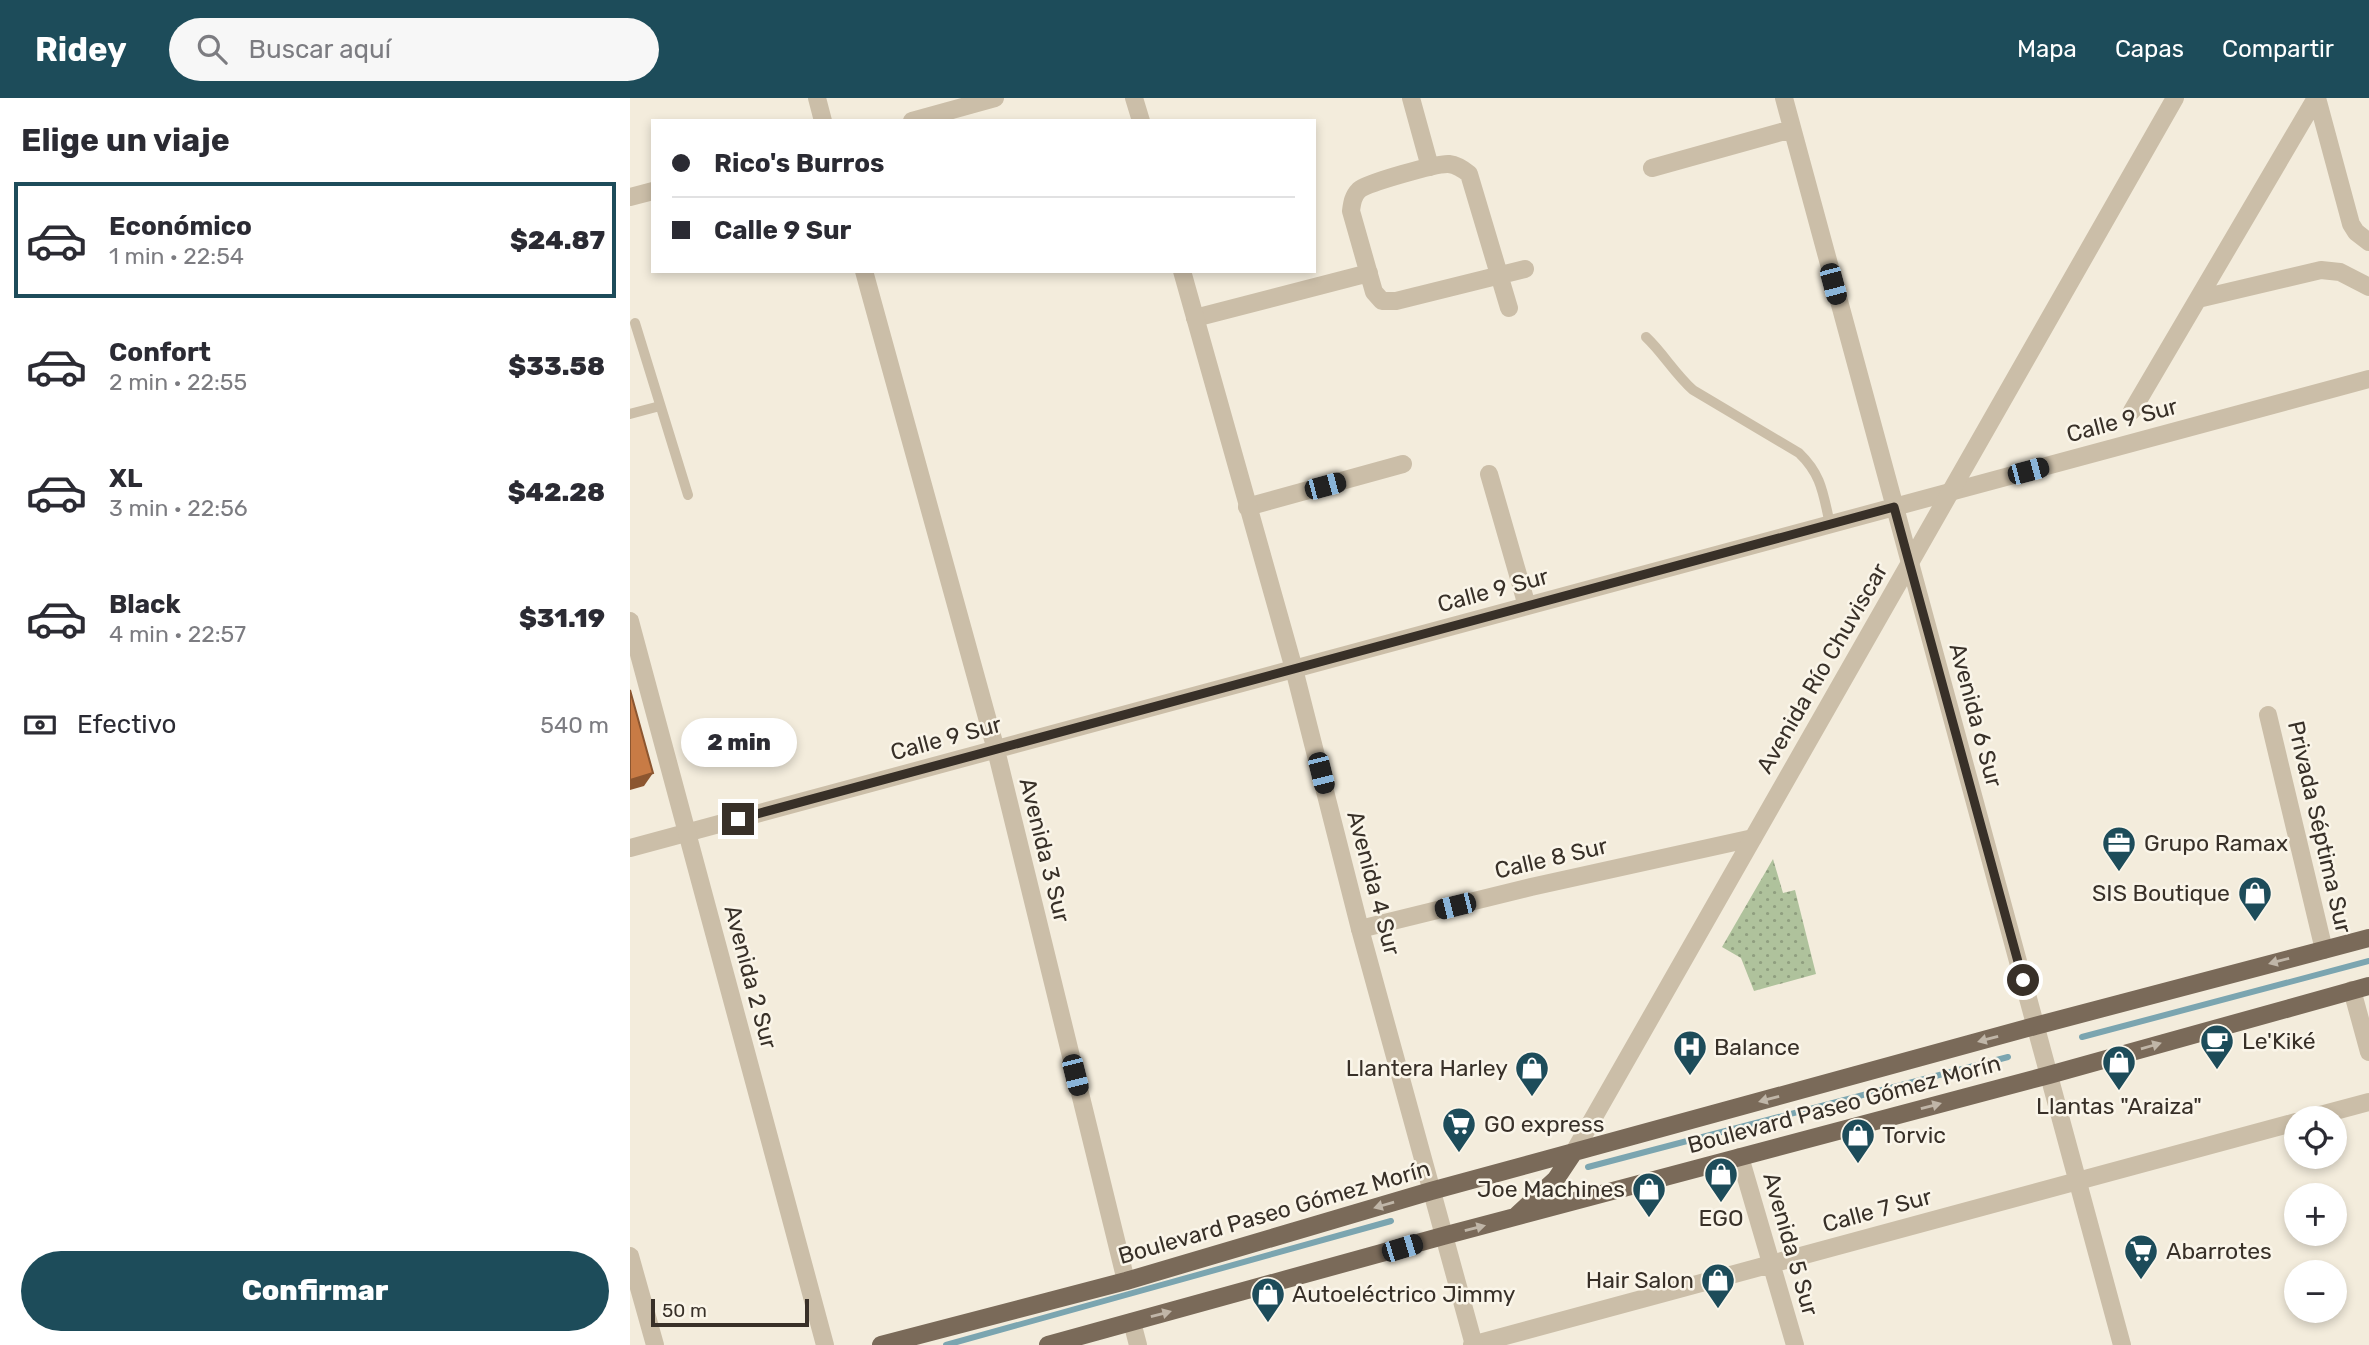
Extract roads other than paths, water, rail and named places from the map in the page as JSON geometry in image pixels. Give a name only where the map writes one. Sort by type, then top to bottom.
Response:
[{"type":"main road","name":"Boulevard Paseo Gómez Morín","points":[[881,1345],[1126,1281],[1431,1191],[2369,938]]},
{"type":"main road","name":"Boulevard Paseo Gómez Morín","points":[[1048,1345],[2360,988]]},
{"type":"main road","points":[[1513,1218],[1556,1179],[1574,1152]]},
{"type":"street","points":[[817,98],[822,119]]},
{"type":"street","points":[[919,119],[995,98]]},
{"type":"street","points":[[1134,98],[1140,119]]},
{"type":"street","points":[[1411,98],[1430,167]]},
{"type":"street","name":"Avenida 6 Sur","points":[[1784,98],[2122,1345]]},
{"type":"street","name":"Avenida Río Chuviscar","points":[[1574,1152],[2175,98]]},
{"type":"street","points":[[2316,98],[2351,224],[2356,232],[2369,242]]},
{"type":"street","points":[[2132,411],[2316,98]]},
{"type":"street","points":[[1652,168],[1791,128]]},
{"type":"street","points":[[1509,308],[1500,275],[1469,174],[1464,170],[1452,164],[1430,167],[1369,185],[1356,194],[1350,211],[1374,292],[1382,302],[1396,302],[1500,275],[1525,269]]},
{"type":"street","points":[[630,197],[651,192]]},
{"type":"street","points":[[2197,299],[2321,270],[2340,272],[2369,287]]},
{"type":"street","name":"Avenida 3 Sur","points":[[865,273],[996,750],[1126,1281]]},
{"type":"street","name":"Avenida 4 Sur","points":[[1183,273],[1294,669],[1360,929],[1473,1345]]},
{"type":"street","points":[[1195,318],[1369,273]]},
{"type":"street","name":"Calle 9 Sur","points":[[630,848],[2369,379]]},
{"type":"street","points":[[1247,507],[1403,464]]},
{"type":"street","points":[[1489,474],[1527,607]]},
{"type":"street","name":"Avenida 2 Sur","points":[[630,621],[825,1345]]},
{"type":"street","name":"Privada Séptima Sur","points":[[2268,715],[2324,950]]},
{"type":"street","name":"Calle 8 Sur","points":[[1360,929],[1531,887],[1753,838]]},
{"type":"street","points":[[2360,988],[2369,1052]]},
{"type":"street","points":[[2347,1108],[2369,1102]]},
{"type":"street","name":"Calle 7 Sur","points":[[1473,1345],[2284,1125]]},
{"type":"street","name":"Avenida 5 Sur","points":[[1740,1157],[1795,1345]]},
{"type":"street","points":[[630,1255],[655,1345]]},
{"type":"street","points":[[1132,1322],[1138,1345]]},
{"type":"lane","points":[[635,323],[688,495]]},
{"type":"lane","points":[[1646,337],[1658,348],[1681,380],[1693,390],[1799,453],[1813,466],[1819,477],[1830,524]]},
{"type":"lane","points":[[630,414],[660,406]]},
{"type":"waterway","points":[[2082,1037],[2369,961]]},
{"type":"waterway","points":[[1588,1167],[2008,1057]]},
{"type":"waterway","points":[[946,1345],[1391,1221]]},
{"type":"place","name":"Grupo Ramax","points":[[2119,873]]},
{"type":"place","name":"SIS Boutique","points":[[2255,923]]},
{"type":"place","name":"Le'Kiké","points":[[2217,1071]]},
{"type":"place","name":"Balance","points":[[1690,1077]]},
{"type":"place","name":"Llantas \"Araiza\"","points":[[2119,1092]]},
{"type":"place","name":"Llantera Harley","points":[[1532,1098]]},
{"type":"place","name":"GO express","points":[[1459,1154]]},
{"type":"place","name":"Torvic","points":[[1858,1165]]},
{"type":"place","name":"EGO","points":[[1721,1204]]},
{"type":"place","name":"Joe Machines","points":[[1649,1219]]},
{"type":"place","name":"Abarrotes","points":[[2141,1281]]},
{"type":"place","name":"Hair Salon","points":[[1718,1310]]},
{"type":"place","name":"Autoeléctrico Jimmy","points":[[1268,1324]]}]
